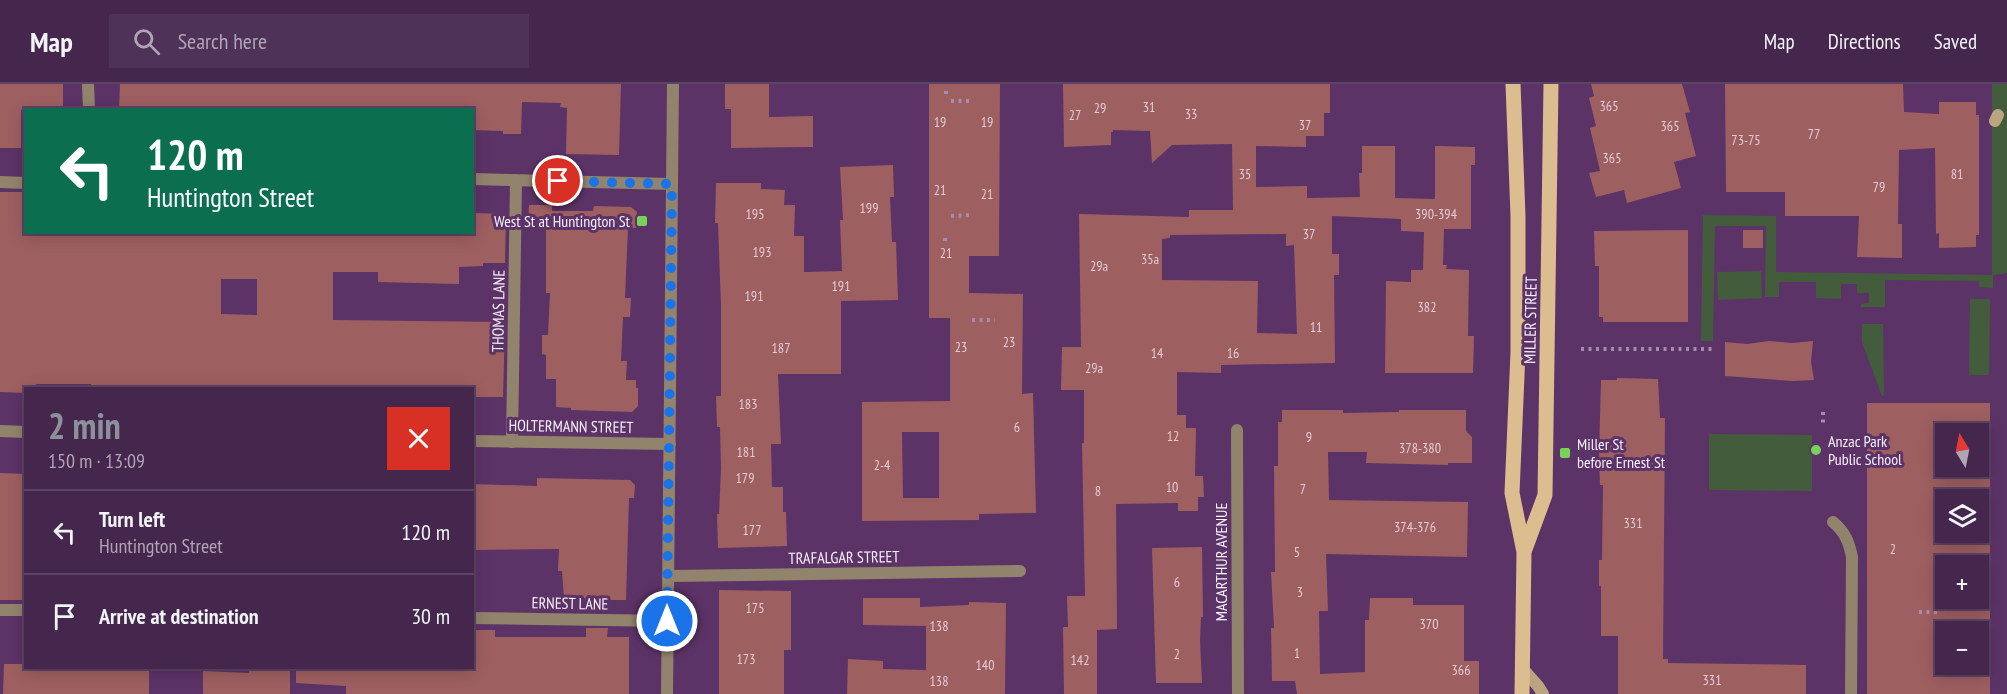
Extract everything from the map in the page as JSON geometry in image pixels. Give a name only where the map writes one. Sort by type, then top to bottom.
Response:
[{"type":"main road","name":"MILLER STREET","points":[[1524,552],[1545,495],[1551,84]]},
{"type":"main road","name":"MILLER STREET","points":[[1514,87],[1518,216],[1518,352],[1512,493],[1524,552],[1522,694]]},
{"type":"main road","points":[[1522,669],[1543,694]]},
{"type":"street","points":[[88,84],[89,108]]},
{"type":"street","points":[[667,694],[673,84]]},
{"type":"street","points":[[474,179],[672,184]]},
{"type":"street","name":"THOMAS LANE","points":[[512,442],[516,180]]},
{"type":"street","points":[[0,182],[24,183]]},
{"type":"street","name":"MACARTHUR AVENUE","points":[[1237,430],[1238,694]]},
{"type":"street","points":[[0,431],[24,432]]},
{"type":"street","name":"HOLTERMANN STREET","points":[[474,441],[670,444]]},
{"type":"street","points":[[1833,522],[1840,527],[1849,540],[1852,557],[1851,694]]},
{"type":"street","name":"TRAFALGAR STREET","points":[[668,576],[1020,571]]},
{"type":"street","points":[[0,610],[24,610]]},
{"type":"street","name":"ERNEST LANE","points":[[474,618],[667,621]]},
{"type":"path","points":[[946,90],[949,99],[973,101]]},
{"type":"path","points":[[951,216],[973,215]]},
{"type":"path","points":[[945,234],[945,242]]},
{"type":"path","points":[[972,320],[995,320]]},
{"type":"path","points":[[1581,349],[1713,349]]},
{"type":"path","points":[[1823,411],[1823,423]]},
{"type":"path","points":[[1918,612],[1941,612]]},
{"type":"green space","points":[[1992,84],[2007,84],[2007,273],[1993,275],[1993,288],[1979,287],[1979,281],[1885,280],[1885,307],[1861,307],[1861,304],[1869,303],[1869,293],[1857,293],[1857,284],[1841,284],[1841,299],[1816,298],[1816,282],[1779,282],[1779,297],[1765,297],[1766,226],[1715,226],[1713,341],[1701,341],[1703,215],[1776,216],[1776,272],[1992,275]]},
{"type":"green space","points":[[1761,271],[1762,298],[1718,300],[1717,272]]},
{"type":"green space","points":[[1970,299],[1990,299],[1989,375],[1969,375]]},
{"type":"green space","points":[[1862,324],[1883,324],[1884,396],[1882,396],[1862,342]]},
{"type":"green space","points":[[1709,434],[1812,435],[1812,491],[1709,490]]},
{"type":"building","points":[[0,84],[63,84],[63,108],[24,108],[21,110],[21,148],[0,148]]},
{"type":"building","points":[[120,84],[621,84],[619,155],[566,154],[567,108],[560,107],[561,103],[522,102],[521,134],[474,130],[474,108],[119,108]]},
{"type":"building","points":[[725,84],[769,84],[769,117],[813,116],[813,147],[731,148],[731,109],[725,109]]},
{"type":"building","points":[[929,84],[1000,84],[999,256],[969,256],[969,293],[1023,294],[1022,394],[1033,393],[1036,513],[979,514],[979,520],[862,521],[862,402],[950,401],[950,318],[929,318]],"holes":[[[902,432],[939,432],[939,498],[903,498]]]},
{"type":"building","points":[[1063,84],[1330,84],[1330,113],[1324,113],[1324,136],[1306,136],[1306,147],[1256,146],[1256,187],[1307,186],[1307,198],[1360,197],[1359,173],[1362,173],[1362,146],[1395,146],[1395,198],[1435,199],[1435,146],[1475,147],[1475,165],[1471,165],[1471,229],[1444,229],[1443,265],[1447,265],[1446,269],[1469,270],[1468,336],[1474,336],[1473,373],[1385,373],[1386,281],[1411,282],[1411,270],[1423,270],[1424,232],[1401,231],[1401,219],[1332,216],[1332,254],[1339,254],[1339,275],[1334,275],[1335,363],[1221,365],[1221,373],[1177,372],[1177,415],[1186,415],[1186,428],[1196,428],[1195,476],[1203,476],[1204,497],[1198,497],[1198,511],[1178,511],[1178,503],[1116,504],[1117,629],[1097,630],[1097,694],[1064,694],[1063,627],[1068,627],[1067,596],[1085,596],[1082,443],[1084,443],[1084,390],[1061,390],[1062,347],[1081,347],[1079,214],[1189,217],[1189,210],[1233,210],[1232,144],[1172,145],[1152,163],[1150,131],[1113,130],[1111,145],[1064,147]],"holes":[[[1286,234],[1286,246],[1294,245],[1297,334],[1257,333],[1258,281],[1162,280],[1162,239],[1170,238],[1170,235]]]},
{"type":"building","points":[[1591,84],[1682,84],[1690,112],[1685,113],[1696,156],[1674,162],[1681,188],[1627,203],[1624,190],[1596,197],[1589,173],[1600,171],[1590,128],[1596,126],[1589,98],[1594,96]]},
{"type":"building","points":[[1725,84],[1903,84],[1904,112],[1939,114],[1939,102],[1976,102],[1976,115],[1979,115],[1979,235],[1976,235],[1976,247],[1939,248],[1939,233],[1936,234],[1935,148],[1899,150],[1898,224],[1902,224],[1902,258],[1857,257],[1859,216],[1785,216],[1785,192],[1726,192]]},
{"type":"building","points":[[893,165],[894,197],[890,197],[892,242],[896,242],[898,300],[841,301],[841,374],[778,374],[781,444],[771,444],[772,487],[783,487],[787,546],[718,548],[717,514],[719,514],[721,469],[720,427],[717,427],[716,396],[721,396],[721,306],[718,223],[715,223],[716,183],[761,183],[761,189],[785,190],[784,205],[795,205],[794,236],[804,236],[804,272],[842,271],[840,220],[843,220],[840,167]]},
{"type":"building","points":[[0,192],[24,192],[24,234],[474,234],[474,213],[506,214],[505,263],[483,263],[483,266],[459,267],[459,284],[378,282],[378,272],[333,272],[333,320],[505,322],[503,397],[474,397],[474,387],[91,387],[91,384],[36,384],[36,387],[24,387],[24,393],[0,392]],"holes":[[[221,279],[257,279],[257,315],[221,314]]]},
{"type":"building","points":[[529,205],[552,205],[552,211],[593,211],[594,206],[631,207],[637,212],[636,228],[628,228],[625,298],[631,298],[630,317],[623,317],[621,361],[627,361],[626,380],[636,380],[636,388],[638,388],[638,406],[632,412],[571,410],[571,408],[556,407],[556,379],[546,379],[546,355],[542,354],[542,335],[548,335],[550,293],[546,293],[546,227],[528,227]]},
{"type":"building","points":[[1688,230],[1688,322],[1603,322],[1603,317],[1599,317],[1599,266],[1595,266],[1594,231]]},
{"type":"building","points":[[1743,230],[1763,230],[1763,248],[1743,248]]},
{"type":"building","points":[[1769,341],[1792,343],[1813,341],[1811,362],[1814,380],[1793,381],[1725,376],[1725,342],[1747,344]]},
{"type":"building","points":[[1617,378],[1658,379],[1660,418],[1665,418],[1663,659],[1668,659],[1668,663],[1806,665],[1806,694],[1618,694],[1618,636],[1601,636],[1601,586],[1599,586],[1599,560],[1602,560],[1603,485],[1600,485],[1599,456],[1601,380],[1617,380]]},
{"type":"building","points":[[1867,403],[1990,403],[1990,694],[1867,694]]},
{"type":"building","points":[[1282,410],[1343,410],[1343,413],[1466,410],[1466,431],[1472,437],[1472,463],[1448,463],[1448,465],[1366,463],[1367,452],[1328,452],[1329,500],[1468,502],[1467,557],[1326,554],[1328,611],[1319,611],[1320,674],[1365,672],[1365,620],[1369,620],[1370,598],[1413,598],[1413,605],[1464,605],[1464,661],[1479,661],[1479,694],[1297,694],[1295,681],[1272,681],[1271,628],[1274,628],[1271,572],[1275,572],[1274,466],[1278,466],[1278,422],[1282,422]]},
{"type":"building","points":[[0,473],[24,474],[24,600],[0,600]]},
{"type":"building","points":[[537,478],[630,480],[635,485],[634,498],[629,498],[626,600],[610,600],[609,612],[586,611],[585,598],[564,598],[562,571],[558,571],[559,549],[474,550],[474,484],[537,486]]},
{"type":"building","points":[[1202,547],[1203,617],[1201,617],[1200,640],[1202,683],[1156,683],[1152,548]]},
{"type":"building","points":[[719,590],[791,591],[791,650],[784,650],[784,694],[719,694]]},
{"type":"building","points":[[863,598],[920,598],[920,607],[969,605],[969,602],[1006,603],[1005,694],[847,694],[848,659],[883,661],[883,669],[926,670],[926,626],[863,625]]},
{"type":"building","points":[[586,628],[608,628],[607,637],[629,637],[629,694],[346,694],[346,686],[296,683],[296,669],[474,669],[474,630],[495,630],[495,637],[586,637]]},
{"type":"building","points":[[4,664],[24,664],[24,669],[149,669],[149,694],[3,694]]},
{"type":"building","points":[[249,669],[290,669],[290,694],[203,694],[203,671],[249,673]]},
{"type":"place","name":"West St at Huntington St","points":[[642,221]]},
{"type":"place","name":"Anzac Park Public School","points":[[1816,450]]},
{"type":"place","name":"Miller St before Ernest St","points":[[1565,453]]},
{"type":"route","points":[[558,181],[672,184],[667,621]]}]
